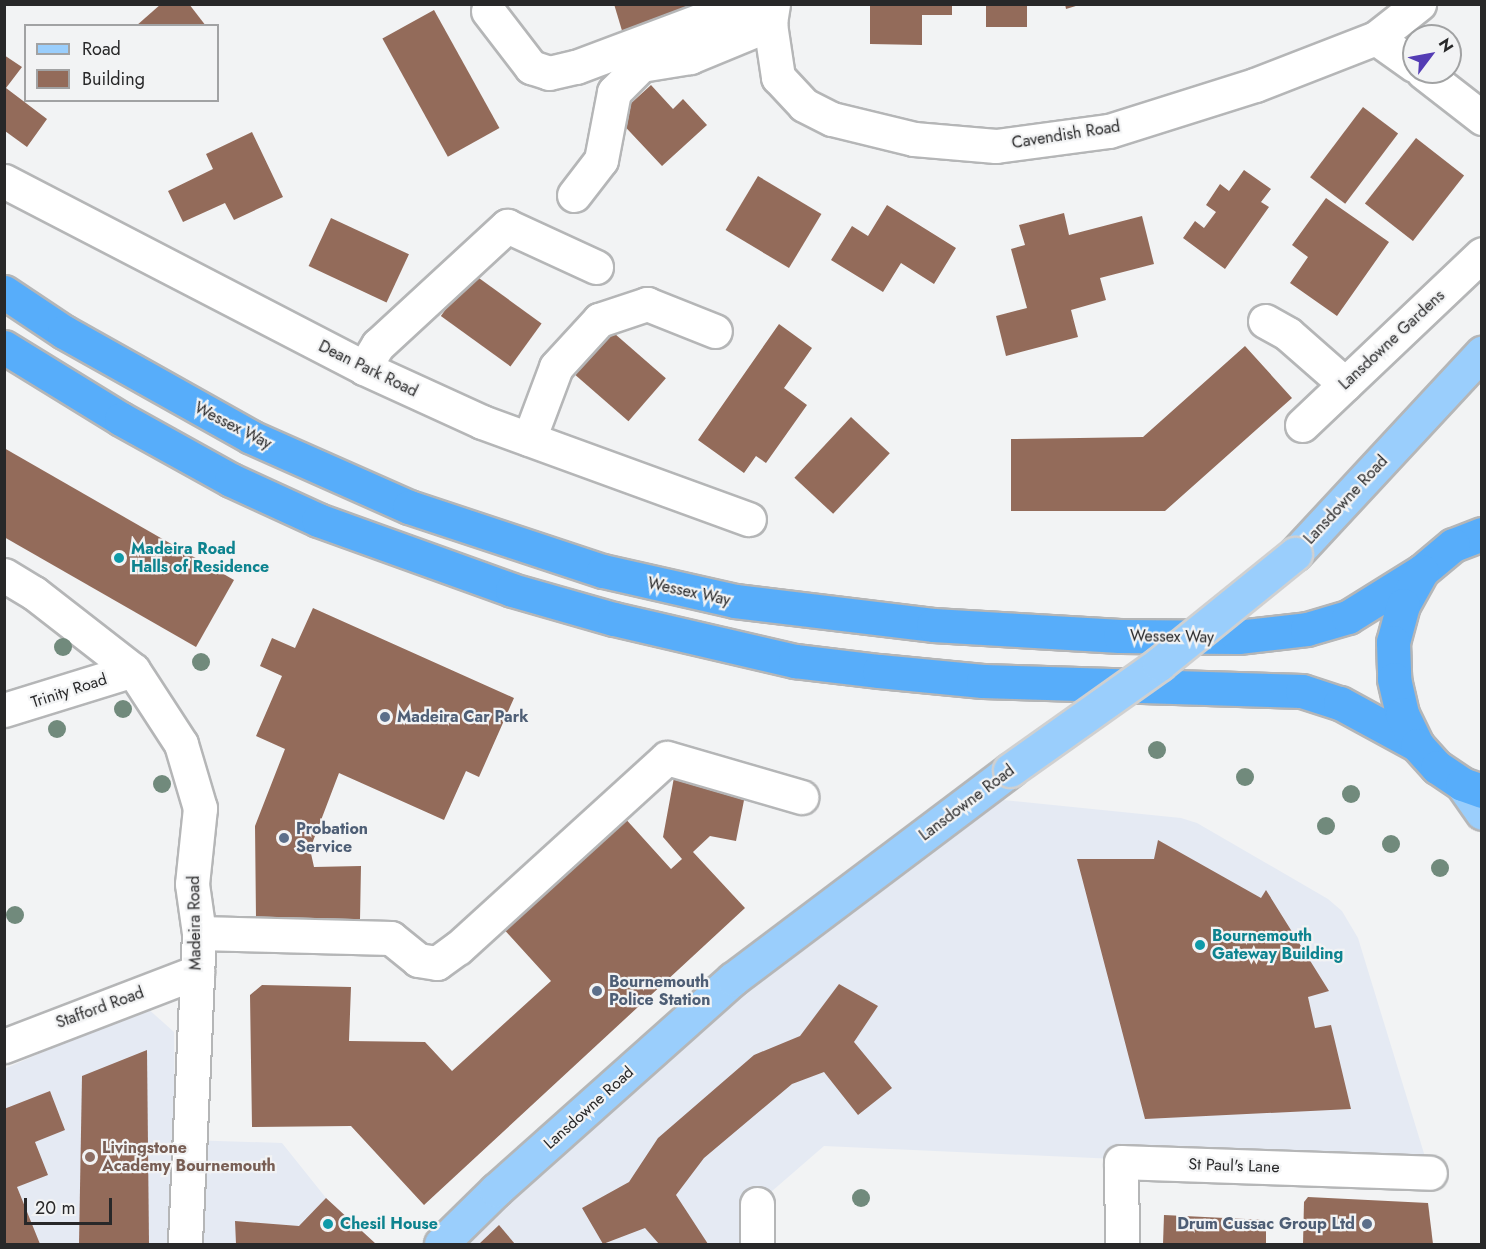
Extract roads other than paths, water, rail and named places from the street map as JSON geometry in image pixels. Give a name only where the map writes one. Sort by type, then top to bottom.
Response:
[{"type":"highway","name":"Wessex Way","points":[[4,292],[64,332],[251,437],[409,507],[603,571],[735,602],[933,625],[1120,636],[1238,637],[1307,629],[1348,617],[1422,572]]},
{"type":"highway","points":[[4,347],[231,480],[318,519],[512,590],[614,619],[795,661],[879,671],[983,681],[1302,691],[1340,703],[1417,745]]},
{"type":"highway","points":[[1472,787],[1437,767],[1417,745],[1402,714],[1394,679],[1393,642],[1403,605],[1422,572],[1454,545],[1482,534]]},
{"type":"main road","name":"Lansdowne Road","points":[[441,1245],[496,1190],[733,980],[1010,771],[1160,664],[1295,554],[1482,353]]},
{"type":"main road","points":[[1472,787],[1482,813]]},
{"type":"street","points":[[488,11],[531,68],[549,73],[576,67],[744,4]]},
{"type":"street","name":"Cavendish Road","points":[[771,14],[778,77],[804,105],[832,119],[914,139],[996,146],[1109,131],[1255,85],[1376,38],[1419,4]]},
{"type":"street","points":[[574,195],[601,160],[614,92],[641,65],[690,57],[771,14]]},
{"type":"street","points":[[1376,38],[1402,56]]},
{"type":"street","points":[[1438,84],[1482,118]]},
{"type":"street","name":"Dean Park Road","points":[[4,181],[364,368],[529,439],[748,519]]},
{"type":"street","points":[[364,368],[378,345],[507,226],[596,267]]},
{"type":"street","name":"Lansdowne Gardens","points":[[1302,425],[1482,254]]},
{"type":"street","points":[[529,439],[556,368],[599,320],[648,304],[715,331]]},
{"type":"street","points":[[1265,321],[1288,333],[1345,384]]},
{"type":"street","name":"Madeira Road","points":[[4,575],[34,592],[133,670],[180,744],[200,808],[192,884],[199,933],[185,1245]]},
{"type":"street","name":"Trinity Road","points":[[4,710],[133,670]]},
{"type":"street","points":[[199,933],[391,938],[418,960],[437,963],[458,948],[667,759],[801,797]]},
{"type":"street","name":"Stafford Road","points":[[4,1046],[197,972]]},
{"type":"street","name":"St Paul's Lane","points":[[1122,1245],[1121,1161],[1430,1173]]},
{"type":"street","points":[[757,1204],[757,1245]]},
{"type":"place","name":"Madeira Road Halls of Residence","points":[[119,558]]},
{"type":"place","name":"Madeira Car Park","points":[[385,717]]},
{"type":"place","name":"Probation Service","points":[[284,838]]},
{"type":"place","name":"Bournemouth Gateway Building","points":[[1200,945]]},
{"type":"place","name":"Bournemouth Police Station","points":[[597,991]]},
{"type":"place","name":"Livingstone Academy Bournemouth","points":[[90,1157]]},
{"type":"place","name":"Chesil House","points":[[328,1224]]},
{"type":"place","name":"Drum Cussac Group Ltd","points":[[1367,1224]]}]
